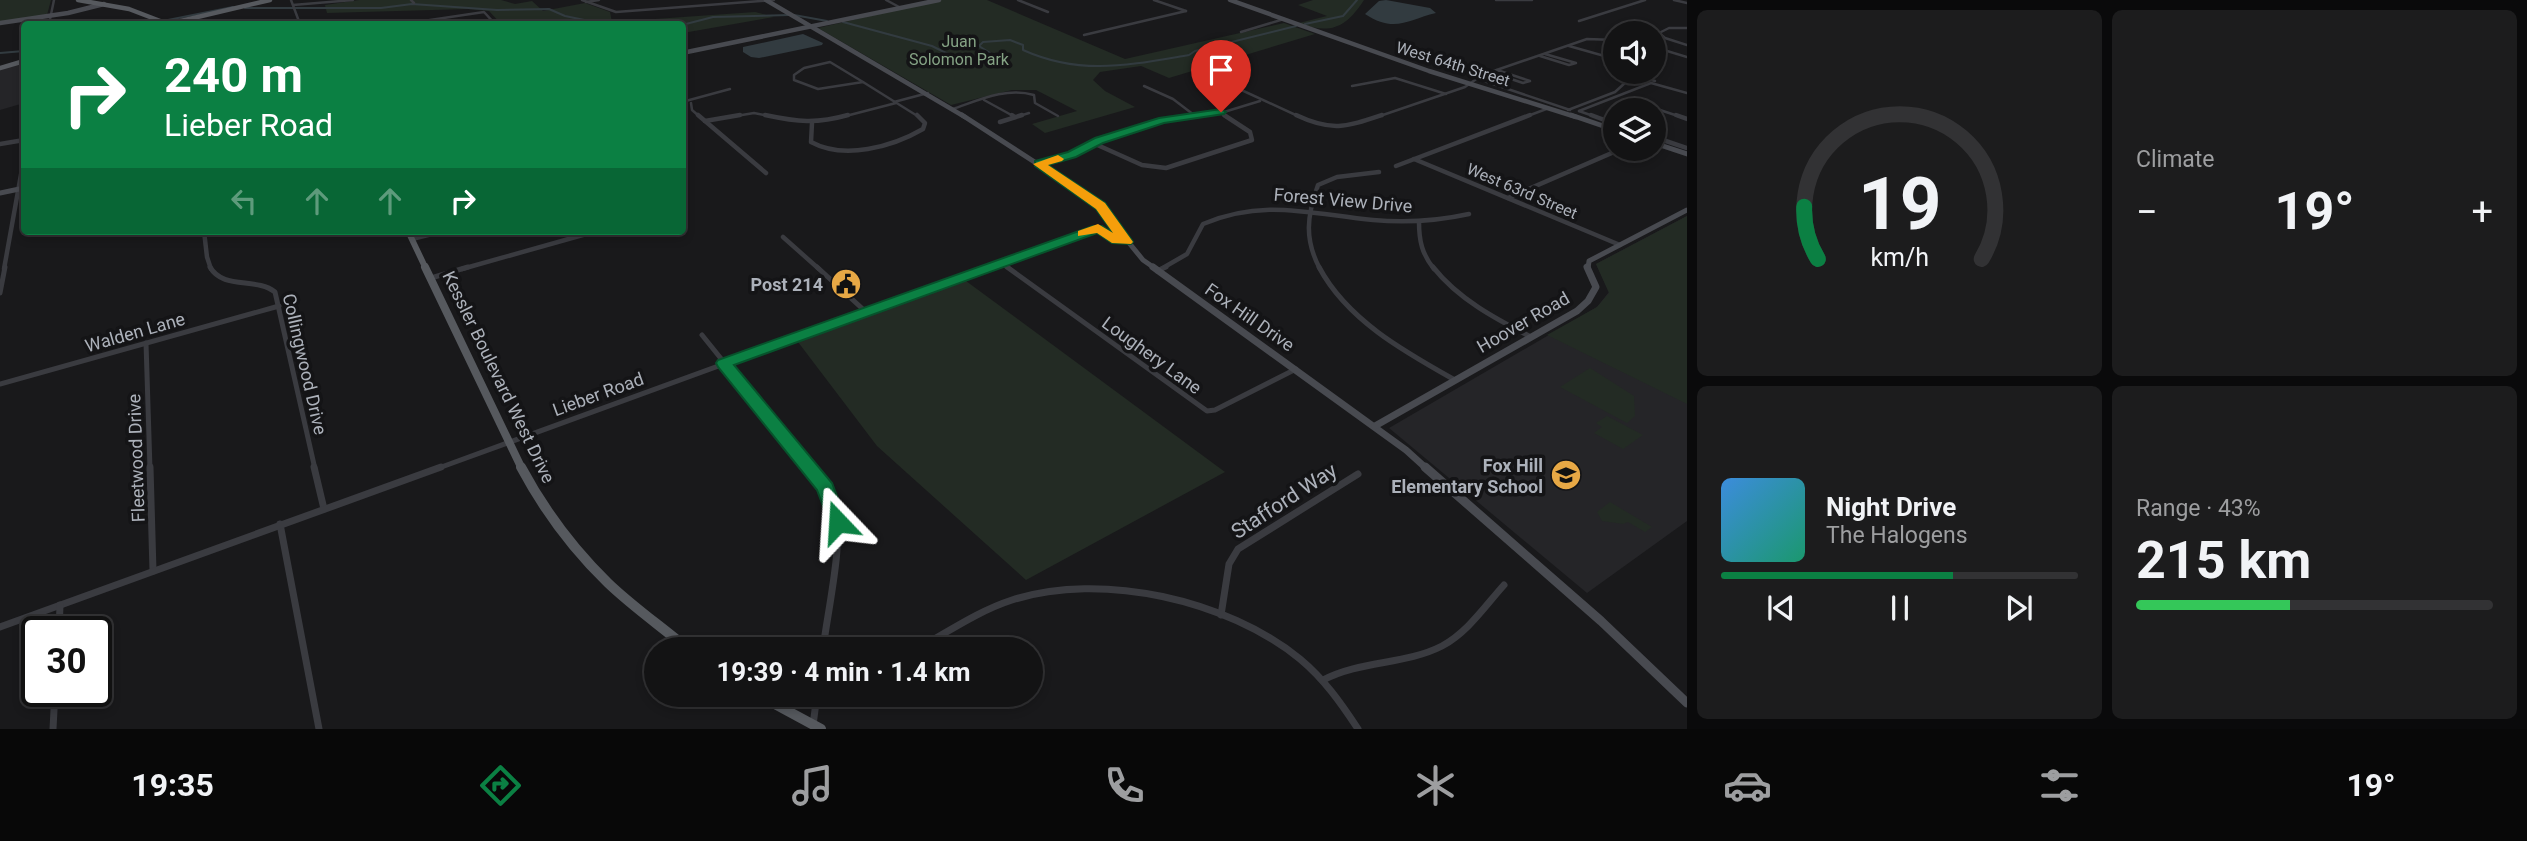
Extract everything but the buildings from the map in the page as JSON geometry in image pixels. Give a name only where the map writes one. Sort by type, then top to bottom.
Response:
[{"type":"main road","points":[[78,0],[104,4],[162,21]]},
{"type":"main road","points":[[187,21],[270,0]]},
{"type":"main road","points":[[181,21],[209,15]]},
{"type":"main road","points":[[0,67],[21,62]]},
{"type":"main road","name":"Kessler Boulevard West Drive","points":[[410,235],[507,442],[536,495],[583,556],[636,609],[672,637]]},
{"type":"main road","points":[[780,707],[817,727]]},
{"type":"street","points":[[49,21],[54,0]]},
{"type":"street","points":[[291,0],[299,21]]},
{"type":"street","points":[[293,6],[353,0]]},
{"type":"street","points":[[584,1],[599,0]]},
{"type":"street","points":[[584,1],[615,12],[775,0]]},
{"type":"street","points":[[886,0],[901,8]]},
{"type":"street","points":[[686,52],[939,0]]},
{"type":"street","points":[[1018,0],[1048,12]]},
{"type":"street","points":[[1084,35],[1186,11],[1154,0]]},
{"type":"street","name":"West 64th Street","points":[[1230,0],[1433,73],[1476,81],[1603,126]]},
{"type":"street","points":[[1496,0],[1532,0]]},
{"type":"street","points":[[1579,21],[1645,0]]},
{"type":"street","points":[[1674,0],[1687,3]]},
{"type":"street","name":"Fox Hill Drive","points":[[767,1],[953,108],[1101,206],[1143,260],[1375,425],[1601,621],[1687,703]]},
{"type":"street","points":[[0,23],[104,4]]},
{"type":"street","points":[[421,21],[484,12],[492,21]]},
{"type":"street","points":[[1241,32],[1284,19]]},
{"type":"street","points":[[1687,28],[1668,28],[1659,34],[1687,45]]},
{"type":"street","points":[[1237,88],[1261,101],[1324,126],[1343,128],[1446,94],[1490,72],[1596,38],[1603,39]]},
{"type":"street","points":[[1569,46],[1603,56]]},
{"type":"street","points":[[1666,51],[1687,57]]},
{"type":"street","points":[[1539,56],[1569,65],[1576,63],[1545,54]]},
{"type":"street","points":[[812,123],[810,139],[816,146],[835,152],[854,151],[923,129],[925,123],[922,118],[896,103],[863,82],[830,62],[800,69],[794,77],[804,86],[819,89],[863,82]]},
{"type":"street","points":[[1490,72],[1524,83],[1530,81],[1497,70]]},
{"type":"street","points":[[1352,86],[1395,78],[1446,94]]},
{"type":"street","points":[[1476,81],[1570,110]]},
{"type":"street","points":[[1612,98],[1651,83],[1687,92]]},
{"type":"street","points":[[1563,112],[1615,92],[1623,84]]},
{"type":"street","points":[[1665,84],[1687,92]]},
{"type":"street","points":[[1144,86],[1176,101],[1194,115]]},
{"type":"street","points":[[686,102],[730,89]]},
{"type":"street","points":[[953,108],[1013,92],[1031,93],[1034,95],[1034,103],[1058,116]]},
{"type":"street","points":[[705,121],[755,113],[812,123],[830,121],[930,94]]},
{"type":"street","points":[[984,100],[1015,117]]},
{"type":"street","points":[[1039,164],[1072,155],[1093,143],[1166,120],[1219,112],[1261,101]]},
{"type":"street","points":[[1603,102],[1579,111],[1603,120]]},
{"type":"street","points":[[691,103],[692,110],[766,173]]},
{"type":"street","points":[[1396,166],[1549,108]]},
{"type":"street","points":[[1093,143],[1142,165],[1166,168],[1252,140],[1250,132],[1219,112]]},
{"type":"street","points":[[1666,112],[1687,119]]},
{"type":"street","points":[[1000,122],[1029,113]]},
{"type":"street","points":[[0,144],[21,140]]},
{"type":"street","points":[[1666,141],[1687,148]]},
{"type":"street","points":[[1666,147],[1687,154]]},
{"type":"street","points":[[1507,198],[1603,157]]},
{"type":"street","name":"West 63rd Street","points":[[1414,159],[1620,245]]},
{"type":"street","points":[[1379,172],[1340,176],[1318,185],[1307,233],[1310,248],[1318,266],[1342,299],[1385,336],[1455,380]]},
{"type":"street","points":[[0,193],[21,188]]},
{"type":"street","points":[[0,293],[21,193]]},
{"type":"street","name":"Forest View Drive","points":[[1157,271],[1174,264],[1187,254],[1199,228],[1208,221],[1258,207],[1369,220],[1419,222],[1469,214]]},
{"type":"street","name":"Hoover Road","points":[[1375,425],[1586,303],[1596,285],[1587,269],[1587,263],[1687,210]]},
{"type":"street","points":[[1419,222],[1417,233],[1421,249],[1445,281],[1486,312],[1531,337]]},
{"type":"street","name":"Lieber Road","points":[[0,627],[1098,228],[1117,240],[1127,242]]},
{"type":"street","name":"Collingwood Drive","points":[[205,235],[209,265],[213,272],[228,279],[271,287],[279,306],[324,509]]},
{"type":"street","points":[[431,278],[583,235]]},
{"type":"street","points":[[783,237],[866,312]]},
{"type":"street","name":"Loughery Lane","points":[[1001,263],[1205,410],[1215,410],[1296,369]]},
{"type":"street","name":"Walden Lane","points":[[0,384],[279,306]]},
{"type":"street","points":[[702,335],[825,487],[835,508],[838,536],[825,637]]},
{"type":"street","name":"Fleetwood Drive","points":[[146,344],[153,571]]},
{"type":"street","name":"Stafford Way","points":[[1221,615],[1229,564],[1238,549],[1358,474]]},
{"type":"street","points":[[280,524],[318,729]]},
{"type":"street","points":[[1323,680],[1364,662],[1418,654],[1443,646],[1459,635],[1504,585]]},
{"type":"street","points":[[939,637],[995,606],[1047,591],[1099,589],[1139,592],[1185,602],[1221,615],[1265,636],[1300,659],[1323,680],[1349,712],[1358,729]]},
{"type":"street","points":[[60,605],[60,616]]},
{"type":"street","points":[[53,729],[54,707]]},
{"type":"street","points":[[817,707],[817,727]]},
{"type":"shaded area","points":[[1379,1],[1430,8],[1436,13],[1394,24],[1365,14]]},
{"type":"shaded area","points":[[803,34],[823,43],[822,45],[759,58],[743,52],[743,47]]},
{"type":"shaded area","points":[[21,64],[21,104],[0,110],[0,69]]},
{"type":"shaded area","name":"Fox Hill Elementary School","points":[[1687,216],[1687,521],[1587,593],[1389,428],[1597,307],[1609,292],[1596,264]]},
{"type":"green space","points":[[0,0],[51,0],[47,15],[0,22]]},
{"type":"green space","points":[[359,0],[501,0],[515,4],[532,1],[543,11],[585,3],[610,12],[612,21],[498,21],[489,11],[468,9],[327,13],[325,5]]},
{"type":"green space","name":"Juan Solomon Park","points":[[940,0],[987,0],[1125,59],[1284,23],[1315,34],[1169,78],[1141,66],[1100,72],[1093,80],[1105,91],[1135,107],[1045,133],[1032,124],[1077,111],[1036,90],[1012,90],[951,105],[818,28]]},
{"type":"green space","points":[[1313,0],[1364,0],[1344,23],[1320,28],[1299,23],[1327,16],[1298,5]]},
{"type":"green space","points":[[755,12],[774,17],[686,32],[686,21],[626,21]]},
{"type":"green space","points":[[1687,216],[1687,404],[1547,335],[1597,307],[1609,293],[1596,264]]},
{"type":"green space","points":[[966,281],[1225,472],[1026,580],[877,446],[798,342]]},
{"type":"green space","points":[[1590,368],[1634,396],[1635,416],[1627,423],[1560,387]]},
{"type":"green space","points":[[1607,416],[1643,435],[1623,449],[1594,433],[1602,427],[1596,423]]},
{"type":"green space","points":[[1610,502],[1652,527],[1645,532],[1628,522],[1623,524],[1602,521],[1597,512]]},
{"type":"waterway","points":[[1305,24],[1343,16],[1357,0]]},
{"type":"waterway","points":[[245,8],[381,8],[412,4],[497,10],[549,9],[565,16],[589,21]]},
{"type":"waterway","points":[[163,21],[233,7]]},
{"type":"waterway","points":[[686,24],[713,17],[789,15]]},
{"type":"waterway","points":[[794,15],[827,21]]},
{"type":"waterway","points":[[843,22],[932,46],[956,58],[988,57],[990,53],[979,46],[983,42],[1010,40],[1023,45],[1023,50],[1044,58],[1085,66],[1125,65],[1189,55],[1195,51],[1296,26]]},
{"type":"waterway","points":[[0,53],[21,51]]},
{"type":"slow traffic","points":[[1058,159],[1039,164],[1101,206],[1127,242],[1117,240],[1098,228],[1083,234]]},
{"type":"place","name":"Post 214","points":[[846,284]]},
{"type":"place","name":"Fox Hill Elementary School","points":[[1566,475]]},
{"type":"route","points":[[838,522],[831,497],[825,487],[724,363],[1098,228],[1117,240],[1127,242],[1101,206],[1039,164],[1072,155],[1090,144],[1163,120],[1221,112]]}]
